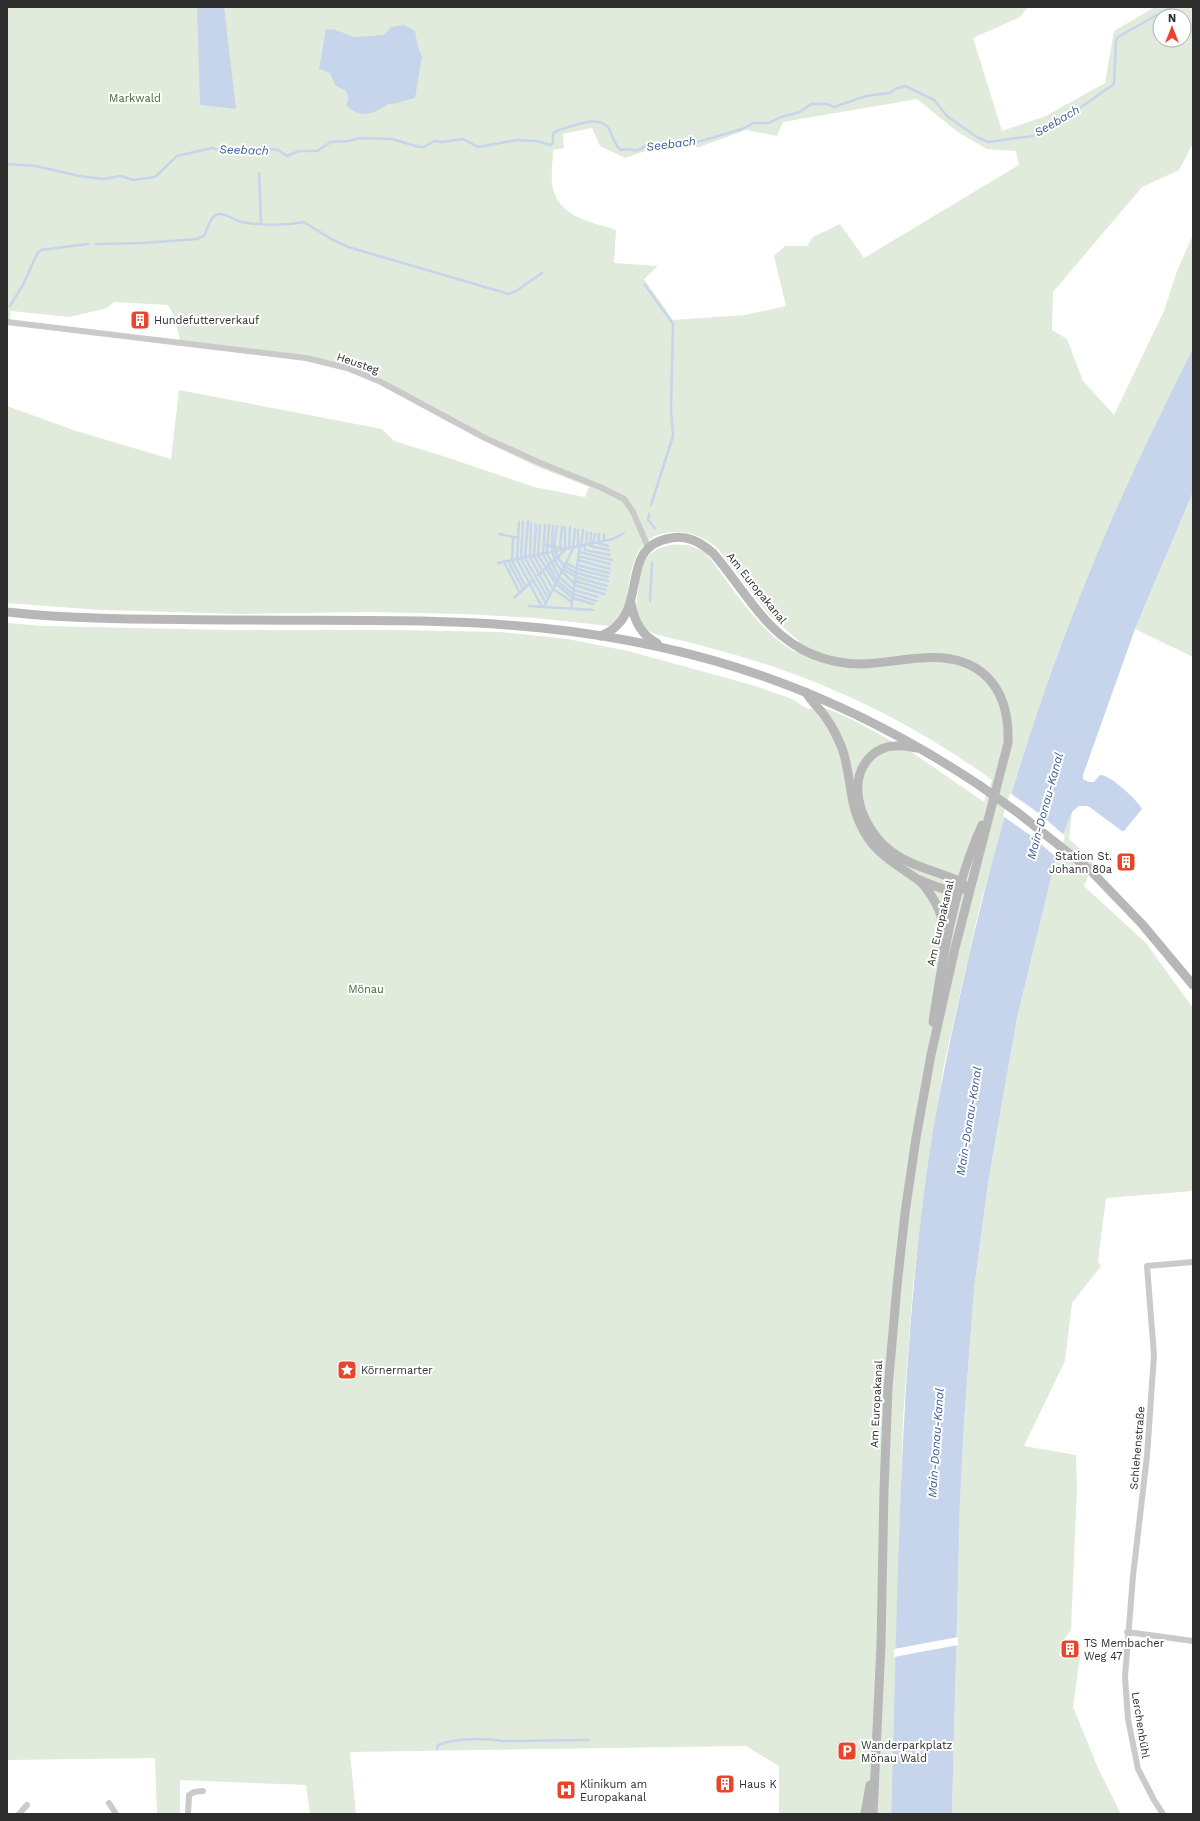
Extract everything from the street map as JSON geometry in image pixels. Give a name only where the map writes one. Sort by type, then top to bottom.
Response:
[{"type":"main road","name":"Am Europakanal","points":[[648,547],[665,539],[680,537],[701,544],[719,561],[770,627],[796,646],[815,655],[837,662],[859,664],[922,658],[940,658],[957,661],[980,670],[992,682],[1001,696],[1008,720],[1008,743],[993,801],[944,951],[931,1035],[931,1055]]},
{"type":"main road","points":[[602,636],[619,625],[626,615],[631,603],[639,562],[648,547]]},
{"type":"main road","points":[[631,603],[634,617],[640,629],[649,639],[661,647]]},
{"type":"main road","points":[[7,612],[43,616],[115,619],[417,621],[488,624],[540,628],[602,636],[661,647],[739,668],[806,692],[854,712],[921,748],[979,784],[1090,870],[1142,924],[1193,985]]},
{"type":"main road","points":[[806,692],[811,701],[828,720],[837,737],[846,765],[850,792],[856,816],[869,839],[894,864],[919,880],[940,888],[965,887]]},
{"type":"main road","points":[[921,748],[895,746],[878,751],[868,759],[862,769],[858,782],[861,810],[866,823],[874,835],[894,853],[922,869],[965,887]]},
{"type":"main road","points":[[919,880],[932,897],[942,919],[944,951]]},
{"type":"main road","name":"Am Europakanal","points":[[874,1814],[881,1645],[884,1490],[888,1388],[897,1286],[905,1213],[916,1138],[965,887]]},
{"type":"main road","name":"Am Europakanal","points":[[865,1814],[876,1758]]},
{"type":"street","name":"Heusteg","points":[[7,322],[306,358],[347,368],[381,382],[485,438],[624,499],[633,512],[648,547]]},
{"type":"street","name":"Schlehenstraße","points":[[1127,1632],[1148,1456],[1154,1355],[1147,1266],[1193,1262]]},
{"type":"street","points":[[1127,1632],[1193,1641]]},
{"type":"street","name":"Lerchenbühl","points":[[1127,1632],[1124,1677],[1132,1743],[1138,1769],[1163,1814]]},
{"type":"street","points":[[188,1814],[189,1795],[194,1792],[203,1791]]},
{"type":"street","points":[[110,1803],[116,1814]]},
{"type":"street","points":[[19,1814],[27,1805]]},
{"type":"green space","points":[[7,7],[1028,7],[1020,17],[973,38],[1002,131],[1046,116],[1105,83],[1114,31],[1152,9],[1152,48],[1192,48],[1192,8],[1153,8],[1193,7],[1193,143],[1179,170],[1142,187],[1053,292],[1052,330],[1067,339],[1083,381],[1114,415],[1164,311],[1177,271],[1193,235],[1193,348],[1151,434],[1008,806],[979,909],[944,1065],[927,1168],[913,1286],[903,1419],[891,1814],[779,1814],[779,1766],[746,1746],[350,1752],[356,1814],[310,1814],[306,1785],[180,1780],[180,1814],[157,1814],[155,1758],[7,1760],[7,623],[45,626],[230,630],[396,630],[500,632],[568,639],[628,651],[752,685],[790,698],[808,709],[823,707],[851,719],[910,751],[984,802],[992,780],[953,753],[873,708],[791,673],[747,658],[657,635],[646,628],[638,619],[636,604],[641,568],[646,559],[653,552],[670,545],[679,544],[698,549],[706,553],[759,622],[783,644],[796,652],[799,641],[770,616],[718,549],[694,534],[676,532],[661,534],[649,539],[641,548],[636,558],[629,584],[625,611],[621,618],[609,626],[536,618],[463,614],[369,612],[242,614],[100,610],[7,603],[7,406],[76,431],[171,459],[179,390],[382,429],[394,441],[534,487],[585,497],[589,487],[538,467],[504,451],[443,419],[394,390],[347,368],[304,358],[181,344],[174,316],[168,305],[114,302],[107,308],[70,317],[11,311],[10,320],[7,320]],"holes":[[[917,99],[959,133],[987,149],[1016,151],[1019,165],[864,258],[840,224],[813,237],[807,246],[785,246],[774,256],[786,306],[745,315],[673,320],[644,279],[658,266],[614,263],[616,230],[585,220],[567,211],[560,204],[555,195],[552,184],[553,150],[564,148],[563,134],[592,128],[600,146],[625,158],[651,149],[699,147],[746,130],[777,136],[783,122]]]},
{"type":"green space","points":[[1193,492],[1193,657],[1135,629]]},
{"type":"green space","points":[[1072,812],[1069,839],[1094,861],[1084,886],[1146,943],[1193,1008],[1193,1191],[1106,1198],[1098,1261],[1101,1266],[1072,1303],[1065,1361],[1024,1446],[1076,1455],[1077,1487],[1071,1630],[1062,1643],[1059,1656],[1080,1656],[1073,1707],[1098,1768],[1121,1814],[952,1814],[960,1503],[964,1423],[974,1289],[989,1177],[1017,1018],[1059,845]]},
{"type":"water","points":[[197,7],[224,7],[236,109],[200,105]]},
{"type":"water","points":[[404,25],[415,31],[418,47],[422,57],[415,98],[388,104],[371,113],[361,114],[356,112],[346,105],[348,100],[347,92],[335,85],[330,73],[319,69],[326,29],[336,30],[354,37],[384,35],[391,27]]},
{"type":"water","name":"Main-Donau-Kanal","points":[[1193,348],[1193,492],[1135,629],[1083,775],[1083,779],[1089,782],[1094,782],[1100,775],[1110,778],[1130,794],[1142,809],[1124,831],[1088,806],[1079,806],[1072,812],[1059,845],[1017,1018],[989,1177],[974,1289],[964,1423],[960,1503],[952,1814],[891,1814],[901,1491],[910,1329],[917,1249],[927,1169],[934,1122],[948,1052],[988,877],[1018,773],[1052,670],[1091,569],[1127,485]]},
{"type":"pier","points":[[1010,793],[1040,814],[1065,836],[1058,859],[1034,838],[1003,816]]},
{"type":"pier","points":[[958,1637],[958,1645],[894,1657],[894,1649]]},
{"type":"waterway","name":"Seebach","points":[[7,164],[36,166],[79,176],[103,179],[121,176],[133,180],[155,177],[177,156],[212,148],[224,152],[246,152],[270,149],[278,150],[287,156],[299,151],[317,151],[331,142],[349,141],[359,138],[392,139],[419,147],[424,147],[434,141],[442,142],[463,139],[478,147],[517,140],[536,141],[550,145],[553,143],[553,134],[556,131],[586,122],[600,122],[606,125],[616,144],[621,150],[639,150],[646,145],[701,141],[742,129],[754,123],[769,123],[781,117],[800,112],[811,104],[827,104],[834,107],[866,96],[890,93],[895,89],[905,86],[934,100],[948,117],[977,137],[988,142],[1033,136],[1060,122],[1114,84],[1116,41],[1118,37],[1171,7]]},
{"type":"waterway","points":[[259,173],[261,224]]},
{"type":"waterway","points":[[96,244],[144,243],[197,239],[204,236],[210,221],[214,216],[222,214],[239,221],[258,224],[281,225],[304,222],[331,239],[348,247],[509,294],[516,291],[542,273]]},
{"type":"waterway","points":[[10,306],[23,285],[37,254],[41,250],[88,244]]},
{"type":"waterway","points":[[645,285],[673,324],[671,410],[673,436],[651,505]]},
{"type":"waterway","points":[[649,514],[648,520],[655,528]]},
{"type":"waterway","points":[[528,521],[525,558],[548,598]]},
{"type":"waterway","points":[[519,522],[517,560],[542,607]]},
{"type":"waterway","points":[[523,522],[521,559],[546,603]]},
{"type":"waterway","points":[[531,524],[530,557],[550,594]]},
{"type":"waterway","points":[[536,525],[534,556],[553,589],[572,602]]},
{"type":"waterway","points":[[540,525],[538,555],[556,584],[573,598],[593,604]]},
{"type":"waterway","points":[[545,525],[543,554],[557,581],[573,594],[596,601]]},
{"type":"waterway","points":[[549,525],[547,553],[559,577],[574,590],[598,597]]},
{"type":"waterway","points":[[553,526],[552,545],[554,559],[561,571],[575,584]]},
{"type":"waterway","points":[[557,526],[555,548],[557,556],[562,563],[575,572],[608,581]]},
{"type":"waterway","points":[[561,548],[562,527]]},
{"type":"waterway","points":[[565,527],[565,549]]},
{"type":"waterway","points":[[569,548],[570,527]]},
{"type":"waterway","points":[[573,548],[575,529]]},
{"type":"waterway","points":[[578,530],[578,547]]},
{"type":"waterway","points":[[581,546],[583,530]]},
{"type":"waterway","points":[[586,545],[587,532]]},
{"type":"waterway","points":[[591,533],[590,546],[609,550]]},
{"type":"waterway","points":[[498,563],[613,539],[624,533]]},
{"type":"waterway","points":[[499,534],[518,538]]},
{"type":"waterway","points":[[593,543],[595,534]]},
{"type":"waterway","points":[[598,542],[599,534]]},
{"type":"waterway","points":[[604,534],[604,541]]},
{"type":"waterway","points":[[513,537],[512,561],[526,587]]},
{"type":"waterway","points":[[597,543],[608,546]]},
{"type":"waterway","points":[[546,545],[565,549]]},
{"type":"waterway","points":[[584,545],[585,550],[610,555]]},
{"type":"waterway","points":[[571,609],[580,546]]},
{"type":"waterway","points":[[544,607],[574,547]]},
{"type":"waterway","points":[[538,575],[565,550]]},
{"type":"waterway","points":[[579,552],[612,560]]},
{"type":"waterway","points":[[578,556],[610,564]]},
{"type":"waterway","points":[[578,560],[610,569]]},
{"type":"waterway","points":[[508,561],[523,589]]},
{"type":"waterway","points":[[504,562],[520,593]]},
{"type":"waterway","points":[[566,563],[577,569],[608,577]]},
{"type":"waterway","points":[[650,601],[652,563]]},
{"type":"waterway","points":[[577,565],[609,573]]},
{"type":"waterway","points":[[563,569],[576,577],[607,586]]},
{"type":"waterway","points":[[514,598],[533,580]]},
{"type":"waterway","points":[[575,581],[606,590]]},
{"type":"waterway","points":[[574,585],[604,594]]},
{"type":"waterway","points":[[529,606],[593,610]]},
{"type":"waterway","points":[[437,1749],[438,1745],[470,1739],[502,1741],[589,1740]]},
{"type":"place","name":"Hundefutterverkauf","points":[[140,320]]},
{"type":"place","name":"Station St. Johann 80a","points":[[1126,862]]},
{"type":"place","name":"Körnermarter","points":[[347,1370]]},
{"type":"place","name":"TS Membacher Weg 47","points":[[1070,1649]]},
{"type":"place","name":"Wanderparkplatz Mönau Wald","points":[[847,1751]]},
{"type":"place","name":"Haus K","points":[[725,1784]]},
{"type":"place","name":"Klinikum am Europakanal","points":[[566,1790]]},
{"type":"park label","name":"Markwald","points":[[135,98]]},
{"type":"park label","name":"Mönau","points":[[366,989]]}]
